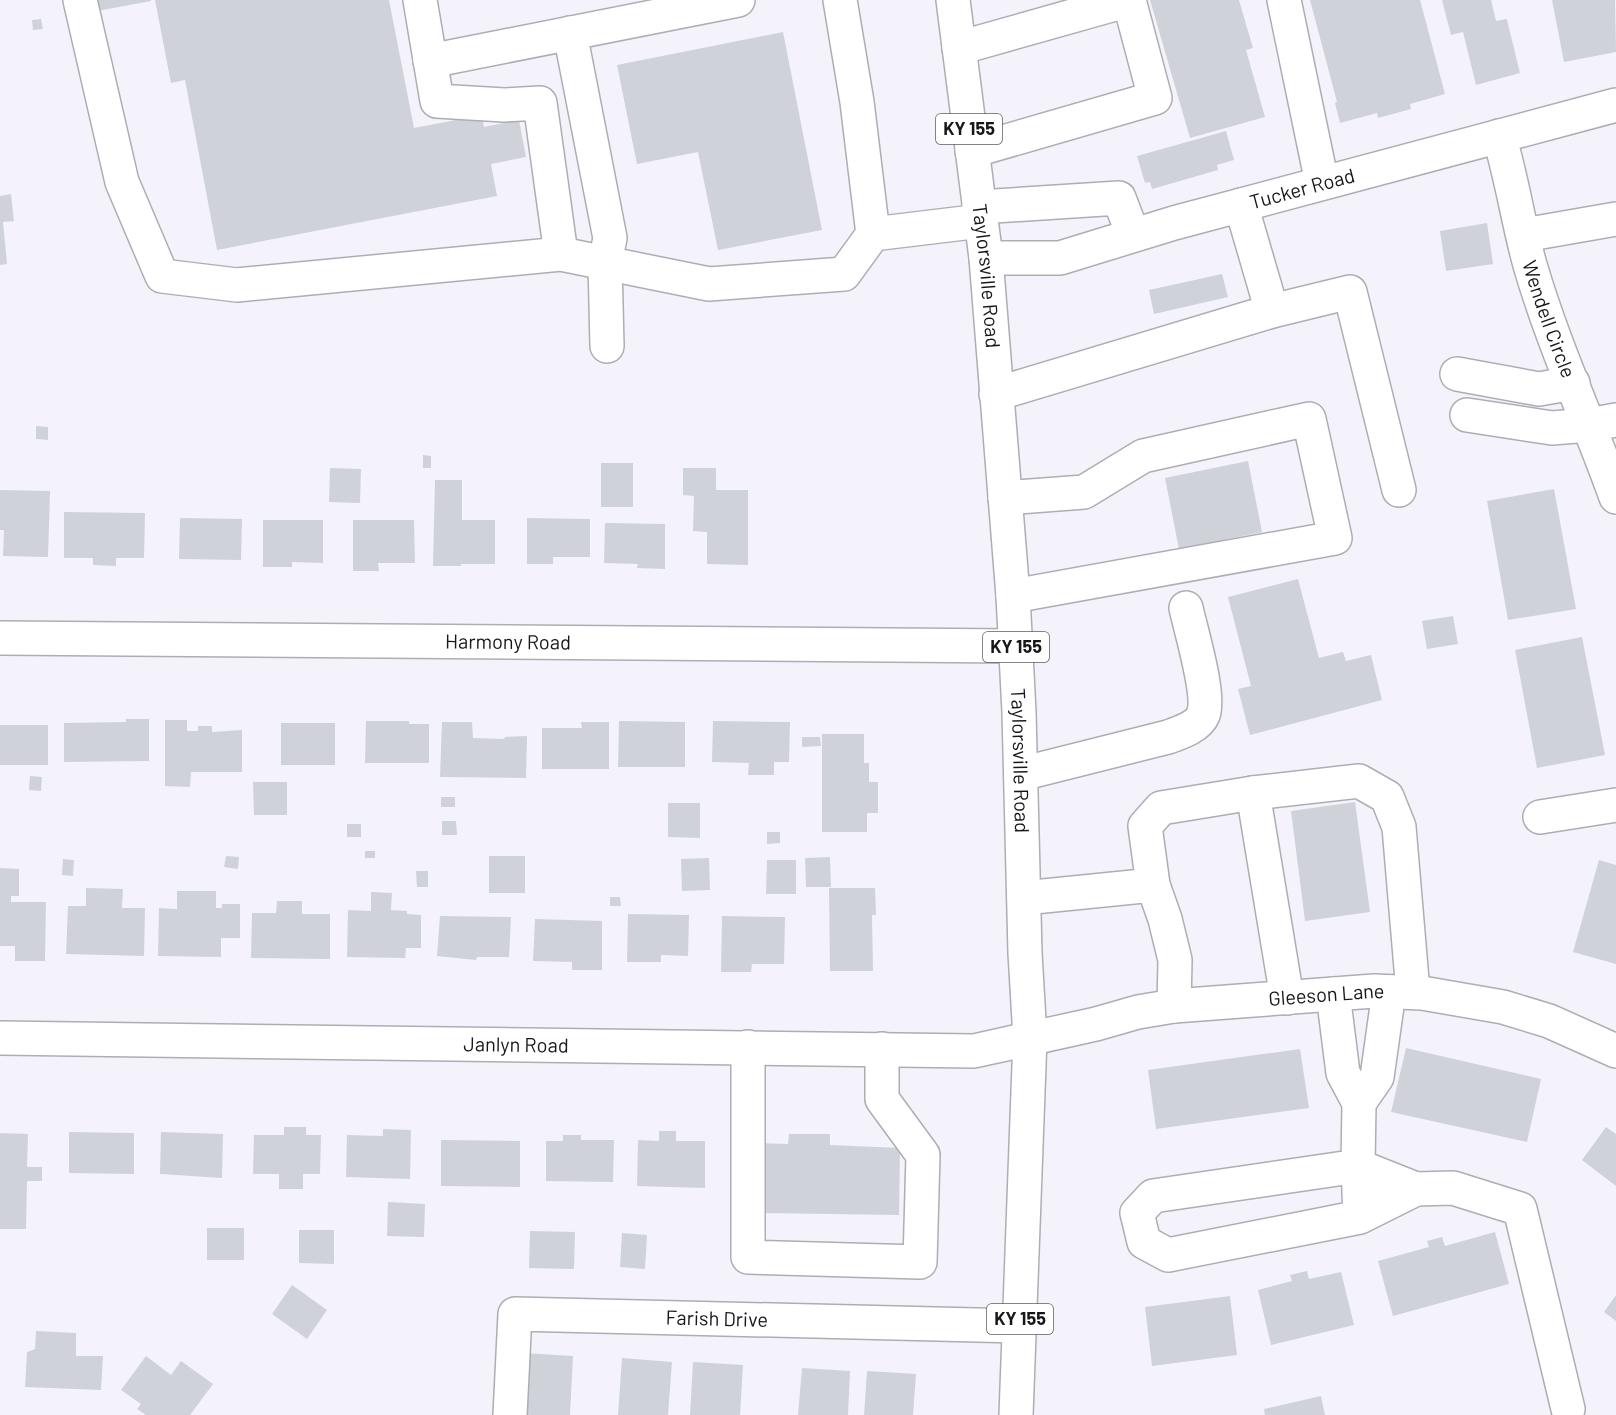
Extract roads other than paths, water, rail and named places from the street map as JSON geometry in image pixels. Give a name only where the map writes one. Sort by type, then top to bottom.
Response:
[{"type":"street","points":[[80,0],[122,182],[162,276],[237,285],[561,254],[709,284],[844,274],[873,234],[857,102],[840,0]]},
{"type":"street","points":[[420,0],[437,101],[504,105],[540,102],[561,254]]},
{"type":"street","points":[[430,61],[738,0]]},
{"type":"street","name":"Taylorsville Road","points":[[953,0],[986,258],[1016,646],[1030,1038],[1016,1415]]},
{"type":"street","points":[[959,48],[1129,0],[1155,98],[972,151]]},
{"type":"street","points":[[1284,0],[1322,183]]},
{"type":"street","points":[[570,33],[609,238],[605,263],[607,346]]},
{"type":"street","name":"Tucker Road","points":[[986,258],[1060,258],[1241,205],[1616,105]]},
{"type":"street","name":"Wendell Circle","points":[[1499,136],[1530,264],[1553,333],[1573,383],[1603,422],[1616,497]]},
{"type":"street","points":[[873,234],[980,214],[1119,198],[1133,236]]},
{"type":"street","points":[[1241,205],[1272,311]]},
{"type":"street","points":[[1524,235],[1616,219]]},
{"type":"street","points":[[996,394],[1272,311],[1350,291],[1399,490]]},
{"type":"street","points":[[1457,374],[1539,389],[1573,383]]},
{"type":"street","points":[[1467,415],[1552,428],[1603,422]]},
{"type":"street","points":[[1005,498],[1084,492],[1143,456],[1308,419],[1335,538],[1013,596]]},
{"type":"street","points":[[1021,774],[1168,737],[1188,729],[1203,718],[1206,701],[1186,608]]},
{"type":"street","name":"Harmony Road","points":[[0,638],[1016,646]]},
{"type":"street","points":[[1174,1006],[1175,960],[1165,919],[1153,885],[1145,826],[1161,808],[1253,793],[1359,781],[1387,797],[1399,827],[1401,992],[1377,1077],[1359,1103]]},
{"type":"street","points":[[1253,793],[1287,998]]},
{"type":"street","points":[[1540,816],[1616,805]]},
{"type":"street","points":[[1024,898],[1153,885]]},
{"type":"street","name":"Gleeson Lane","points":[[1030,1038],[1096,1024],[1138,1012],[1174,1006],[1333,994],[1401,992],[1458,998],[1503,1007],[1549,1021],[1616,1051]]},
{"type":"street","points":[[1333,994],[1343,1072],[1359,1103],[1360,1217]]},
{"type":"street","name":"Janlyn Road","points":[[0,1038],[974,1051],[1030,1038]]},
{"type":"street","points":[[748,1047],[748,1257],[920,1262],[923,1155],[882,1099],[882,1049]]},
{"type":"street","points":[[1416,1189],[1360,1217],[1168,1255],[1144,1242],[1137,1213],[1153,1196],[1358,1166],[1416,1189],[1453,1188],[1520,1209],[1568,1409]]},
{"type":"street","name":"Farish Drive","points":[[510,1415],[515,1314],[1020,1326]]}]
